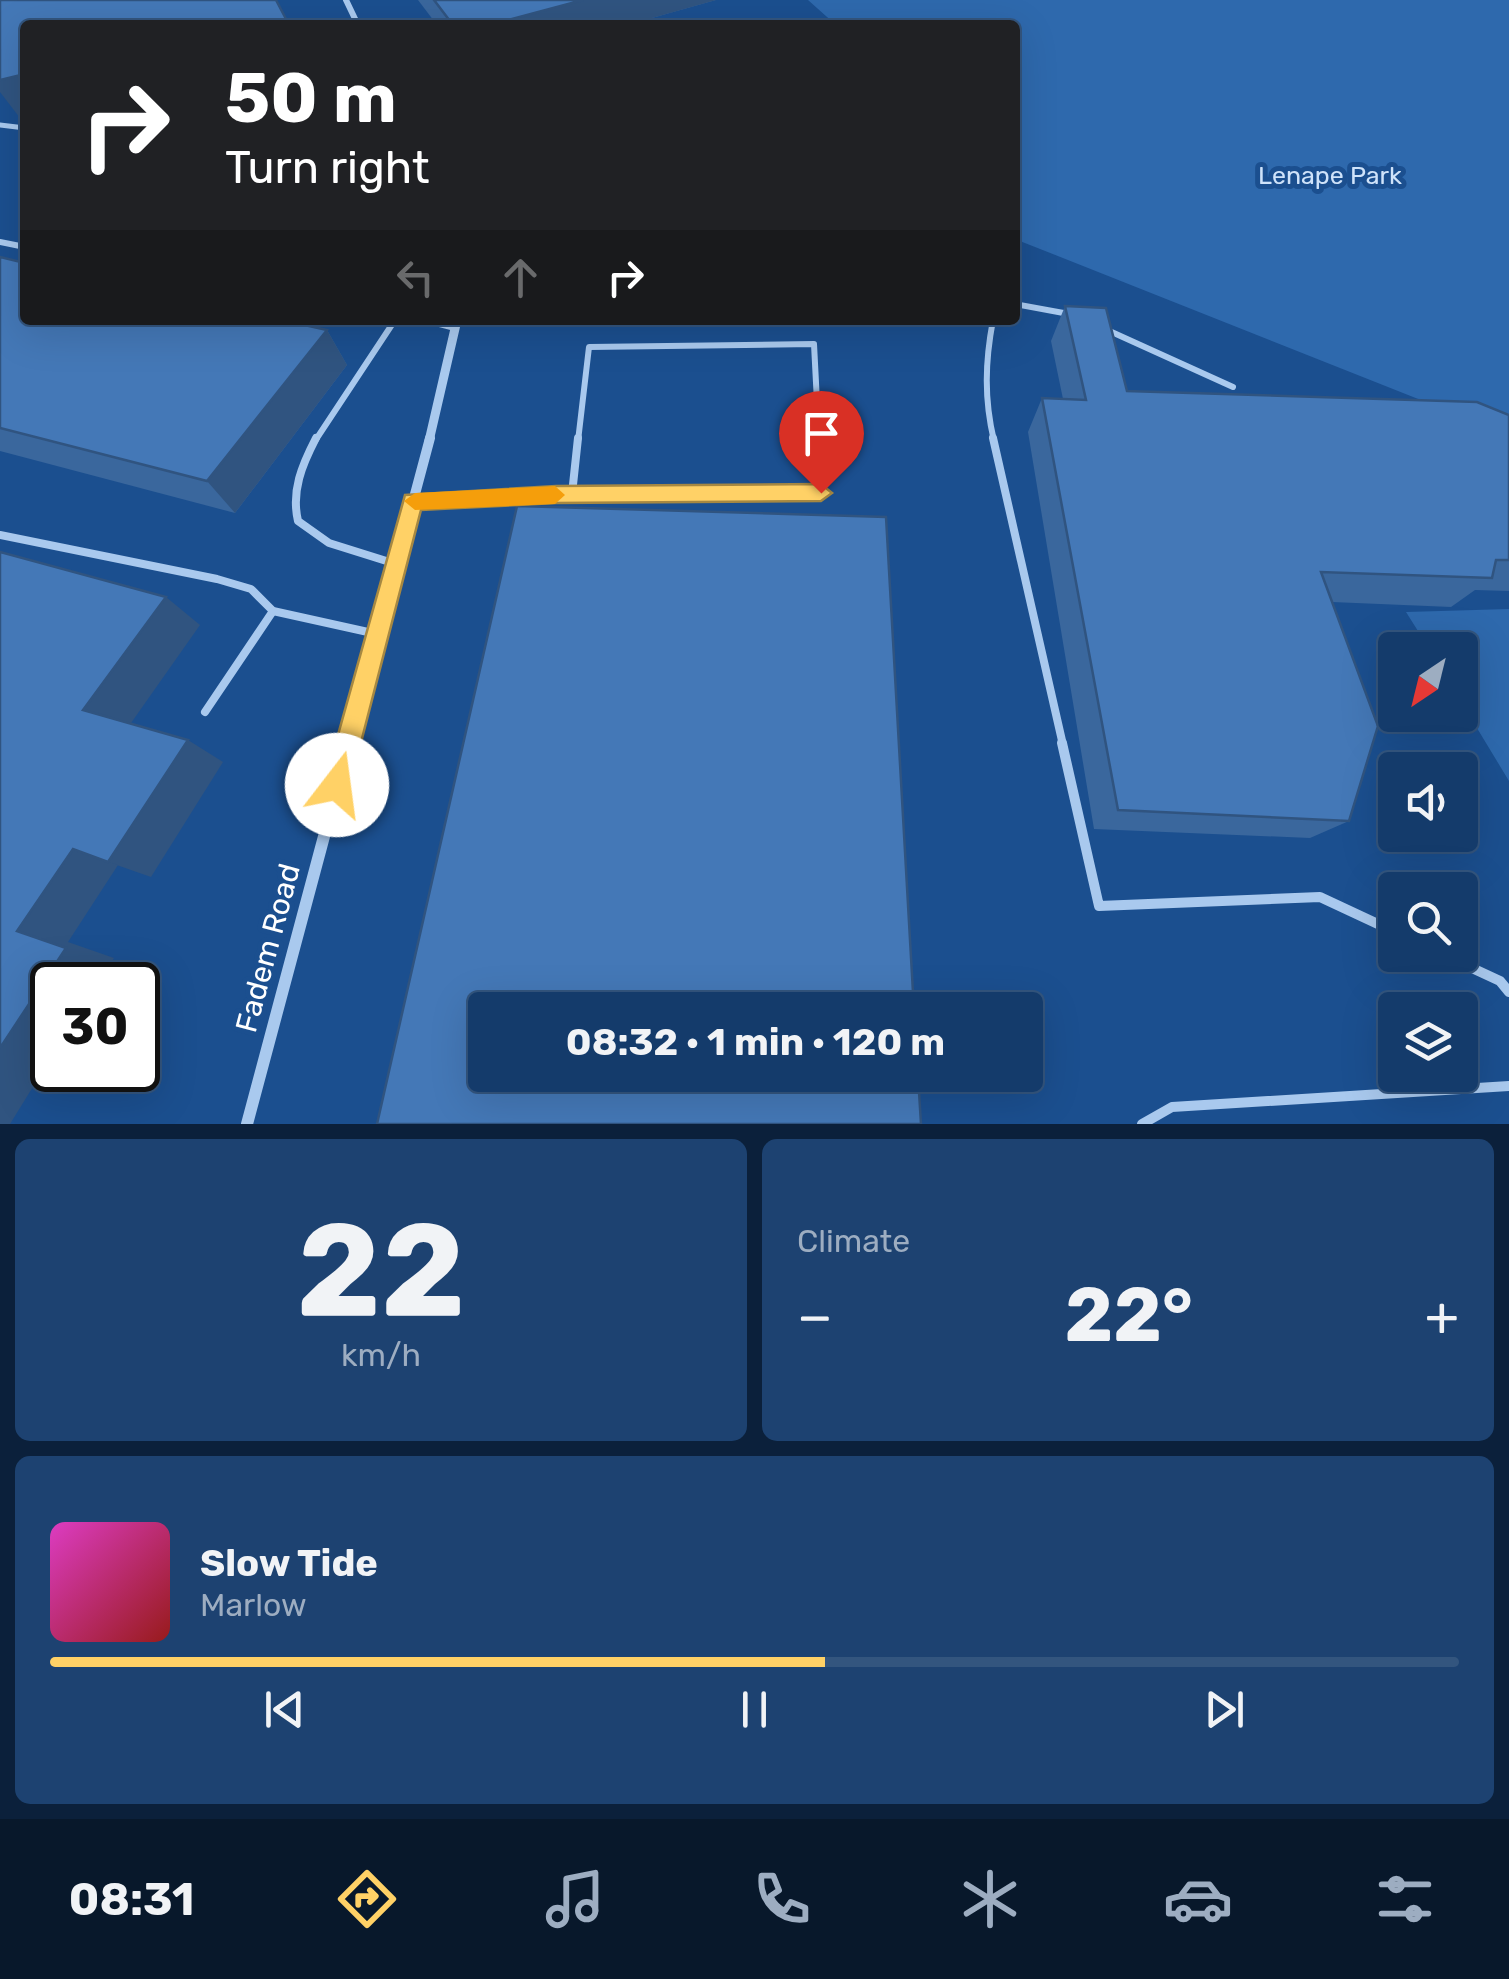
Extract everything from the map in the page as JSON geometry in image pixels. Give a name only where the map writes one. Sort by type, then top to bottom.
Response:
[{"type":"street","name":"Fadem Road","points":[[246,1124],[450,362],[456,325]]},
{"type":"lane","points":[[1020,305],[1058,309],[1074,316]]},
{"type":"lane","points":[[1091,323],[1233,387]]},
{"type":"lane","points":[[392,325],[303,459],[291,494],[298,522],[325,542],[396,564]]},
{"type":"lane","points":[[992,325],[986,358],[987,411],[1098,906],[1320,897],[1378,924]]},
{"type":"lane","points":[[413,502],[572,494],[821,493],[814,344],[589,347],[572,494]]},
{"type":"lane","points":[[0,534],[217,579],[251,589],[273,611],[378,634]]},
{"type":"lane","points":[[206,712],[273,611]]},
{"type":"lane","points":[[1478,971],[1500,982],[1509,992]]},
{"type":"lane","points":[[1142,1124],[1172,1106],[1509,1086]]},
{"type":"green space","name":"Lenape Park","points":[[808,0],[1509,0],[1509,435],[1020,241],[1020,20],[830,20]]},
{"type":"green space","points":[[1509,609],[1509,781],[1478,730],[1478,632],[1419,632],[1406,612]]},
{"type":"building","points":[[0,0],[276,0],[286,19],[20,20],[20,75],[0,80]]},
{"type":"building","points":[[434,0],[583,0],[508,20],[449,20]]},
{"type":"building","points":[[0,257],[20,262],[20,325],[304,325],[327,330],[207,481],[0,428]]},
{"type":"building","points":[[1065,306],[1106,308],[1127,391],[1477,402],[1509,415],[1509,560],[1496,560],[1492,578],[1321,572],[1378,726],[1349,821],[1118,810],[1042,398],[1086,400]]},
{"type":"building","points":[[517,506],[886,517],[913,992],[468,992],[468,1092],[919,1092],[921,1124],[377,1124]]},
{"type":"building","points":[[0,552],[166,597],[83,710],[188,740],[108,862],[73,849],[17,931],[66,948],[57,962],[30,962],[30,1003],[0,1048]]},
{"type":"slow traffic","points":[[415,501],[555,495]]},
{"type":"route","points":[[337,785],[413,502],[556,495],[821,493]]}]
